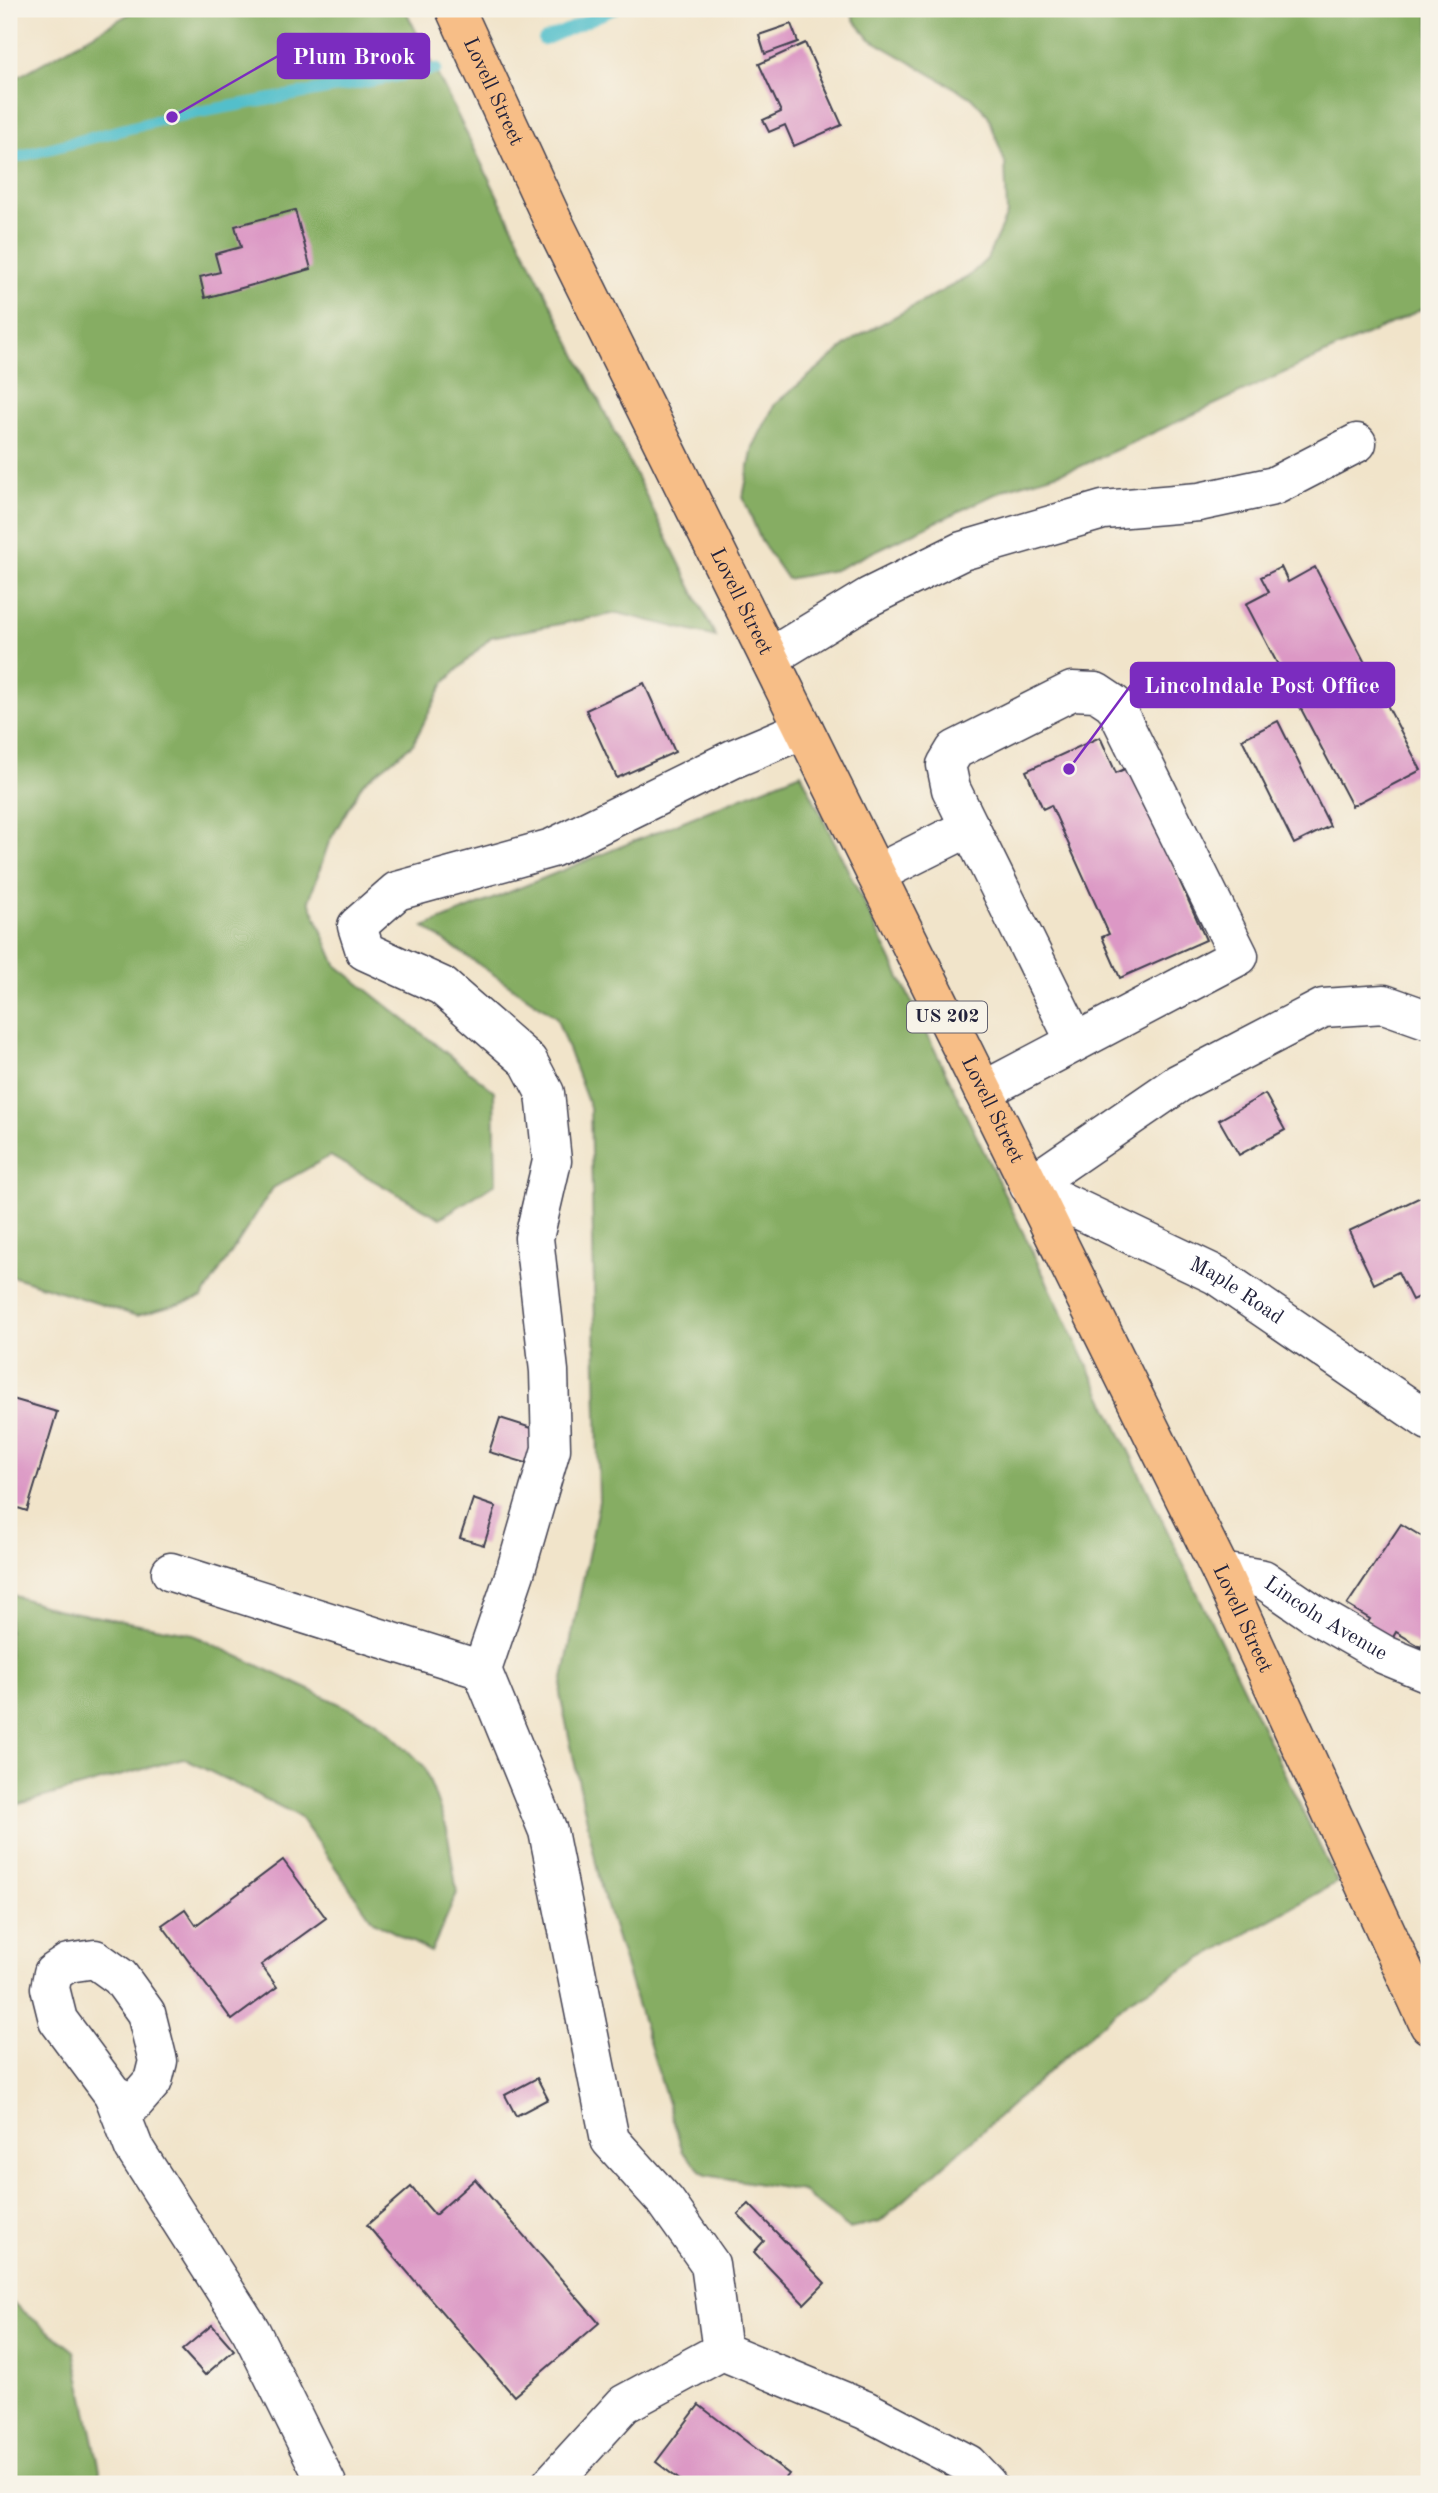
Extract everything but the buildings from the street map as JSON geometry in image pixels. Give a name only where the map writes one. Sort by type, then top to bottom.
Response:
[{"type":"main road","name":"Lovell Street","points":[[456,10],[552,219],[1221,1572],[1429,2025]]},
{"type":"street","points":[[769,658],[869,597],[962,551],[1103,510],[1199,502],[1274,486],[1357,443]]},
{"type":"street","points":[[983,1091],[1239,956],[1114,704],[1096,692],[1072,691],[954,750],[946,765],[951,789],[1075,1041]]},
{"type":"street","points":[[722,2351],[710,2264],[666,2202],[610,2140],[548,1831],[482,1670],[515,1573],[551,1449],[549,1371],[534,1238],[552,1161],[545,1093],[528,1061],[442,986],[365,950],[358,926],[397,891],[552,848],[733,759],[804,729]]},
{"type":"street","points":[[876,874],[970,827]]},
{"type":"street","points":[[1030,1186],[1179,1083],[1323,1007],[1384,1004],[1429,1020]]},
{"type":"street","name":"Maple Road","points":[[1030,1186],[1216,1275],[1429,1421]]},
{"type":"street","points":[[171,1572],[482,1670]]},
{"type":"street","name":"Lincoln Avenue","points":[[1221,1572],[1263,1579],[1314,1614],[1385,1655],[1429,1673]]},
{"type":"street","points":[[113,2094],[134,2148],[251,2331],[327,2484]]},
{"type":"street","points":[[551,2484],[624,2404],[722,2351]]},
{"type":"street","points":[[722,2351],[865,2410],[968,2464],[988,2484]]},
{"type":"green space","points":[[138,9],[405,9],[716,637],[618,613],[491,637],[444,683],[413,744],[363,783],[329,842],[309,901],[336,965],[494,1091],[496,1183],[440,1218],[330,1156],[273,1188],[202,1298],[137,1316],[9,1277],[9,82]]},
{"type":"green space","points":[[851,9],[1429,9],[1429,306],[1079,467],[1008,488],[835,570],[787,579],[761,541],[743,497],[753,447],[775,404],[855,338],[968,277],[987,259],[1007,214],[1005,163],[988,115],[972,98],[870,39],[854,20]]},
{"type":"green space","points":[[801,773],[1337,1882],[1129,2000],[880,2222],[849,2229],[802,2191],[706,2175],[683,2152],[601,1887],[560,1694],[599,1501],[590,1108],[556,1017],[424,927]]},
{"type":"green space","points":[[9,1594],[55,1609],[189,1633],[376,1721],[424,1766],[447,1829],[457,1893],[431,1952],[373,1921],[299,1816],[183,1758],[9,1807]]},
{"type":"green space","points":[[9,2300],[74,2351],[103,2483],[9,2484]]},
{"type":"waterway","points":[[544,40],[614,9]]},
{"type":"waterway","points":[[9,159],[172,117],[436,69]]},
{"type":"place","name":"Plum Brook","points":[[172,117]]},
{"type":"place","name":"Lincolndale Post Office","points":[[1069,769]]}]
